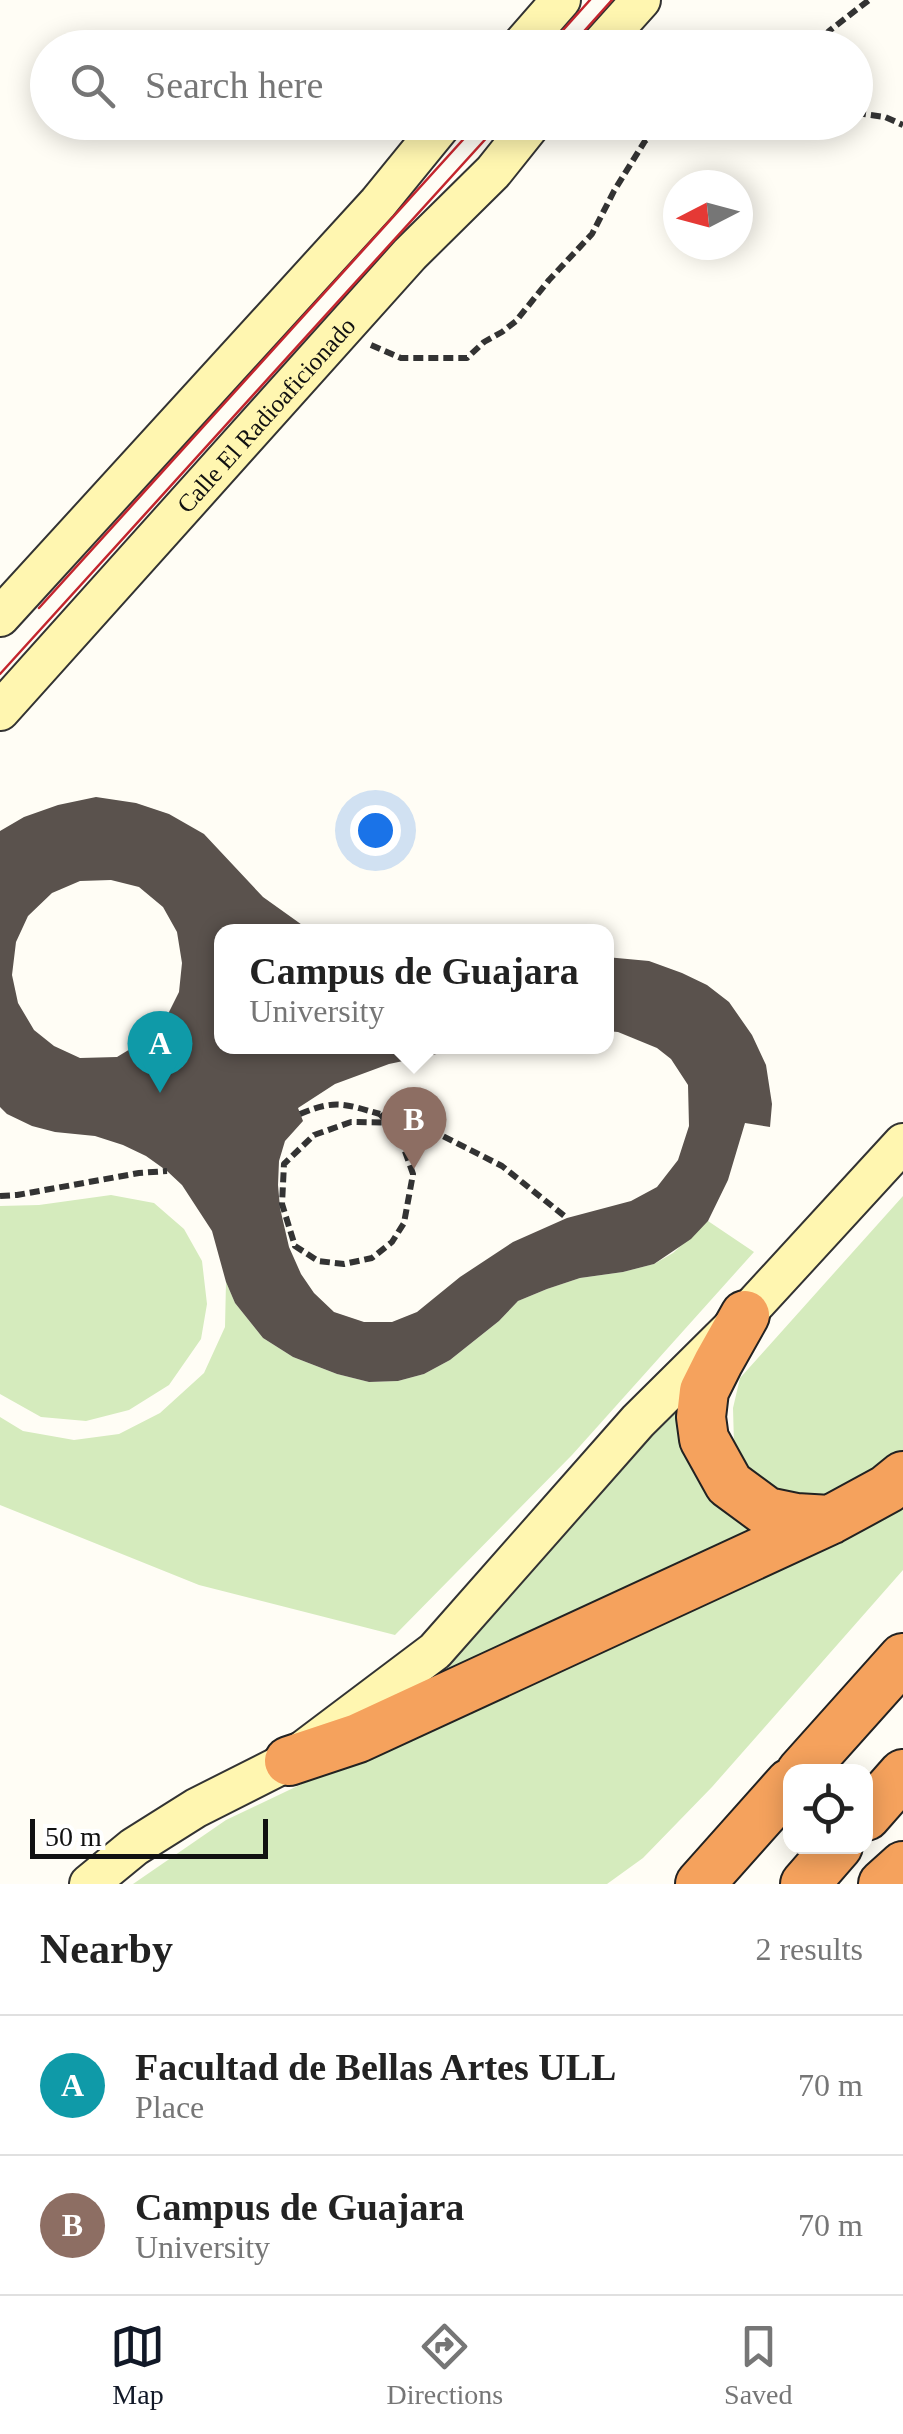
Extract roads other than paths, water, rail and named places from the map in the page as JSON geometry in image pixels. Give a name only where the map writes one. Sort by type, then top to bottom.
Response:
[{"type":"highway","points":[[745,1315],[704,1392],[704,1439],[729,1484],[766,1512],[830,1520]]},
{"type":"highway","points":[[289,1761],[358,1738],[830,1520],[903,1476]]},
{"type":"highway","points":[[808,1764],[903,1658]]},
{"type":"highway","points":[[873,1808],[903,1774]]},
{"type":"highway","points":[[700,1884],[783,1791]]},
{"type":"highway","points":[[668,1884],[740,1839]]},
{"type":"highway","points":[[805,1884],[831,1854]]},
{"type":"highway","points":[[884,1884],[903,1866]]},
{"type":"street","points":[[535,30],[561,0]]},
{"type":"street","points":[[614,30],[641,0]]},
{"type":"street","points":[[0,617],[378,204],[430,140]]},
{"type":"street","name":"Calle El Radioaficionado","points":[[0,710],[410,254],[493,172],[518,140]]},
{"type":"street","points":[[89,1884],[134,1847],[196,1808],[289,1761],[435,1652],[638,1421],[745,1315],[903,1143]]},
{"type":"tram line","points":[[563,30],[590,0]]},
{"type":"tram line","points":[[585,30],[612,0]]},
{"type":"tram line","points":[[39,608],[463,140]]},
{"type":"tram line","points":[[0,674],[485,140]]},
{"type":"place","name":"Facultad de Bellas Artes ULL","points":[[160,1093]]},
{"type":"place","name":"Campus de Guajara","points":[[414,1169]]}]
